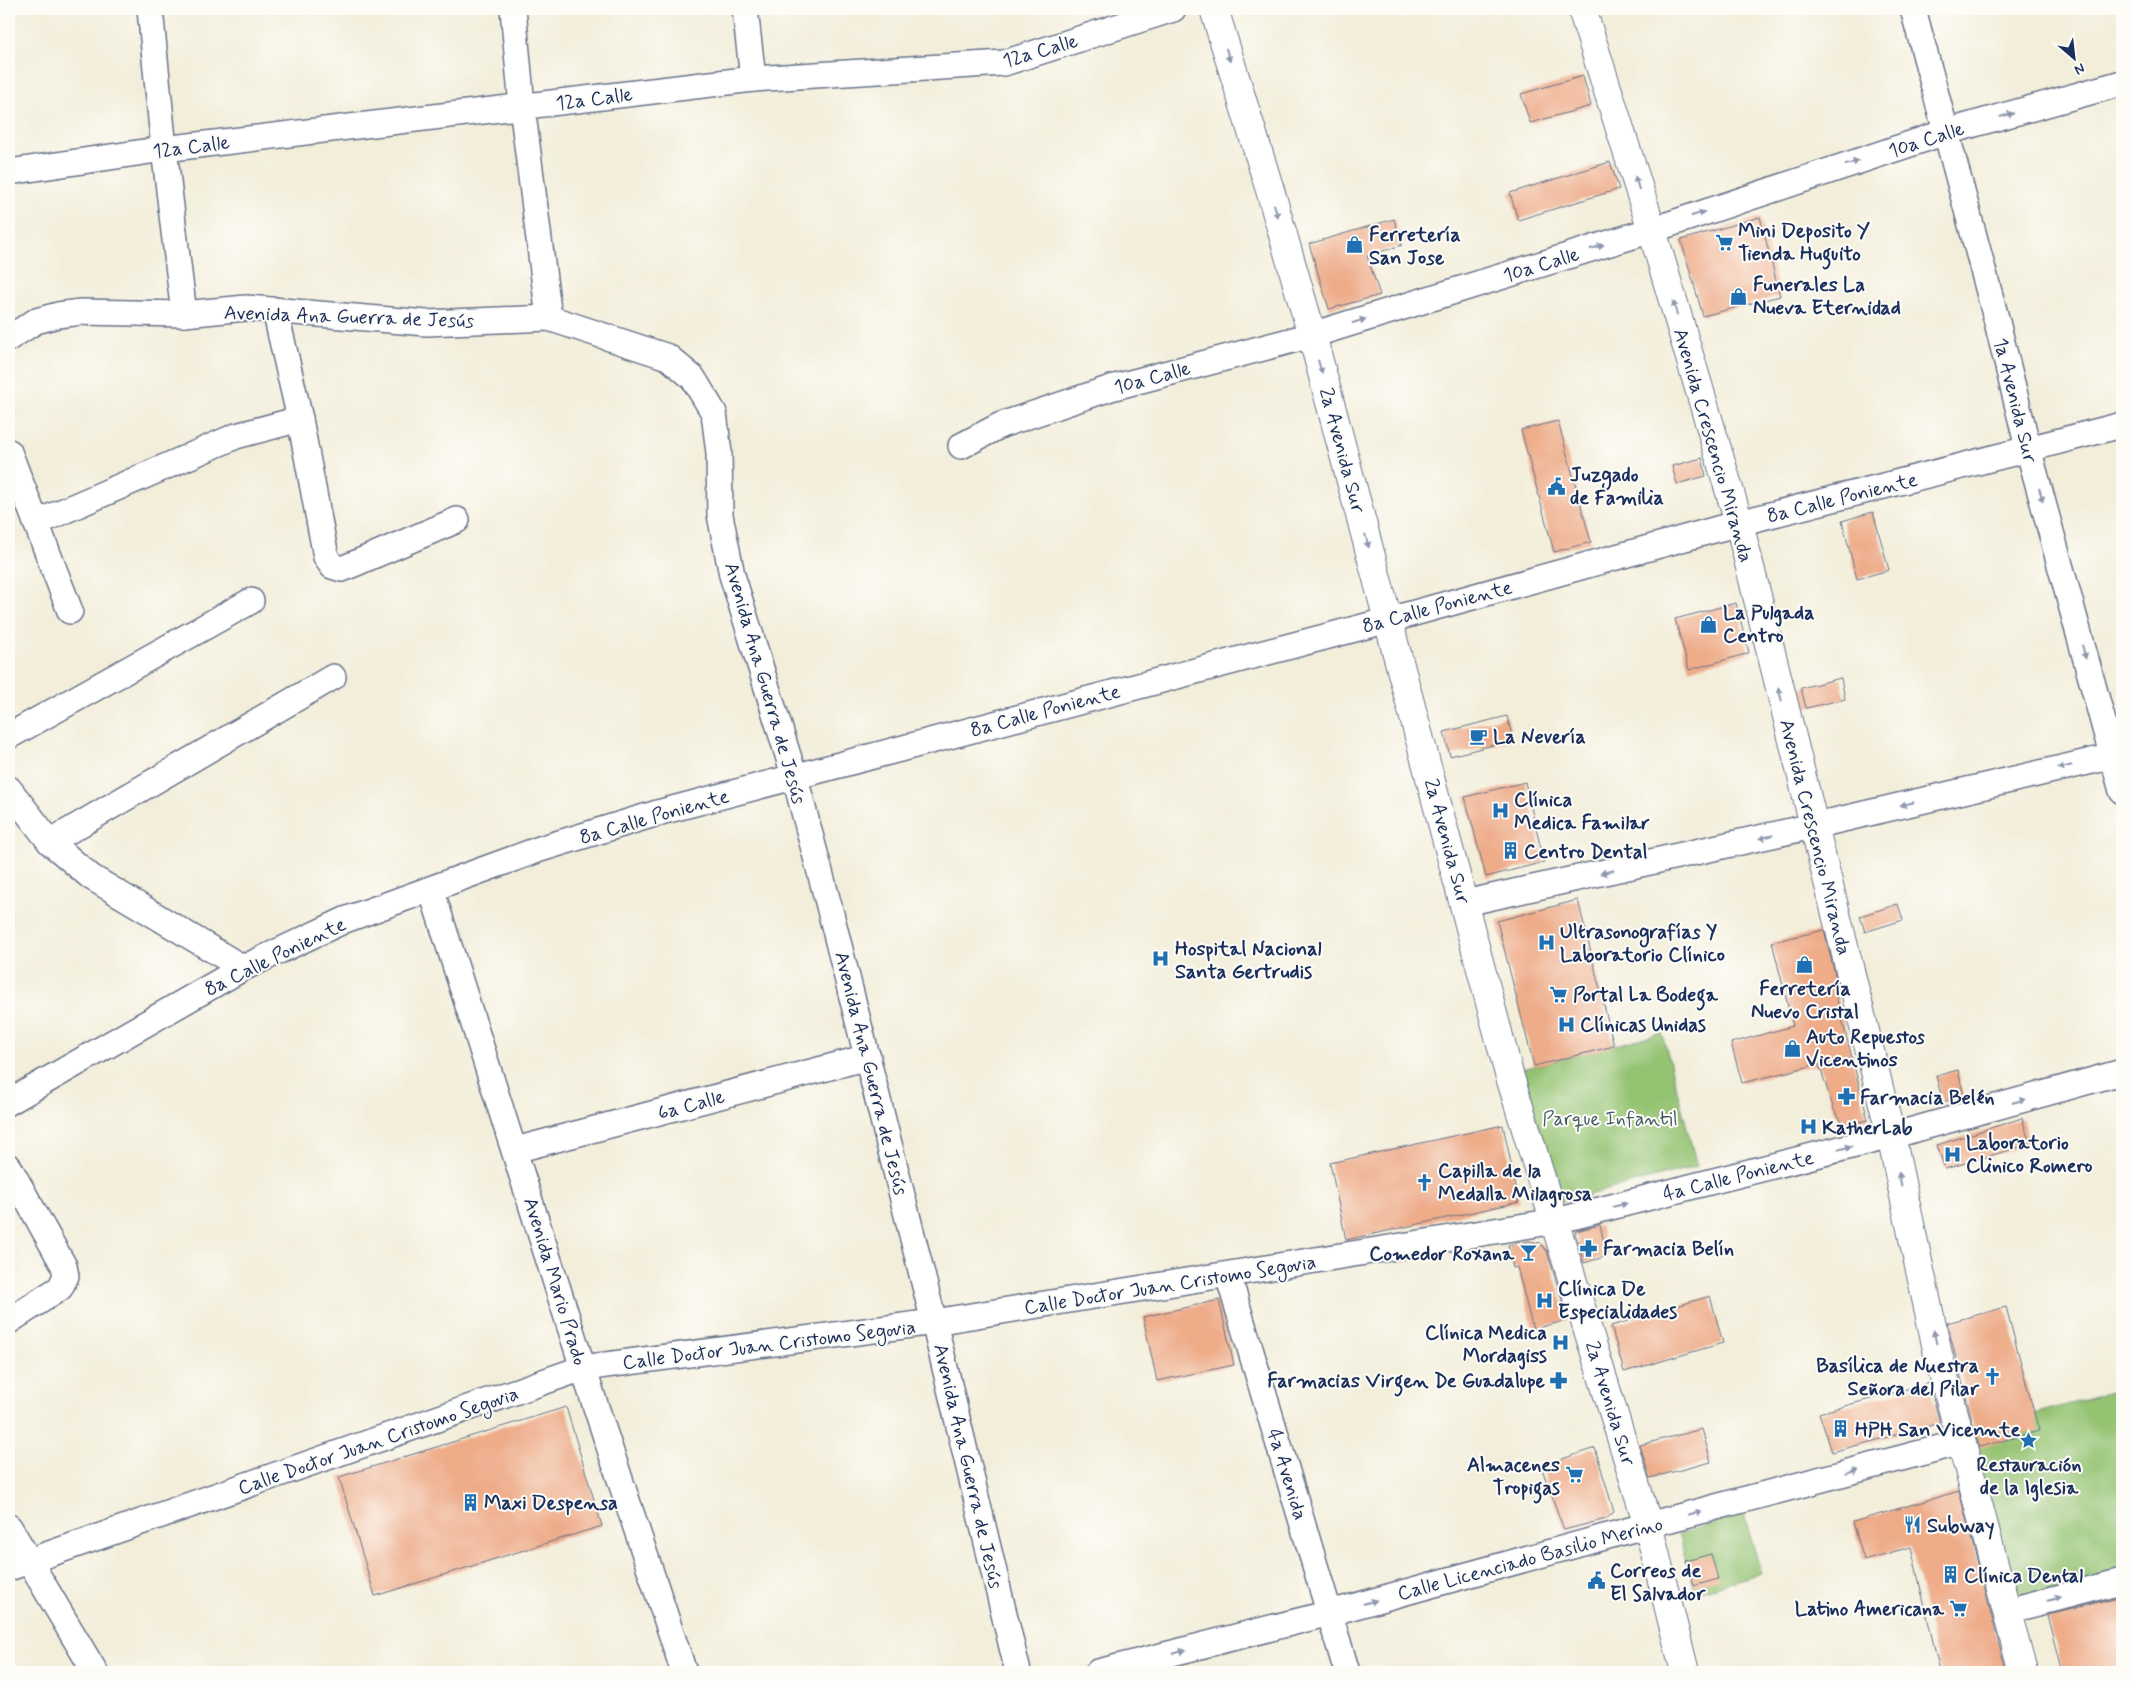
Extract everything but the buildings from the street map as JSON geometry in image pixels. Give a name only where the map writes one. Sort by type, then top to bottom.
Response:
[{"type":"main road","name":"2a Avenida Sur","points":[[1214,9],[1270,190],[1312,336],[1465,903],[1509,1074],[1556,1221],[1648,1525],[1685,1672]]},
{"type":"main road","name":"Avenida Crescencio Miranda","points":[[1582,9],[1652,230],[1738,523],[1891,1136],[1938,1354],[2023,1672]]},
{"type":"street","points":[[150,9],[164,149],[184,314]]},
{"type":"street","points":[[513,9],[522,106],[549,318]]},
{"type":"street","points":[[745,9],[752,79]]},
{"type":"street","name":"12a Calle","points":[[9,172],[164,149],[752,79],[1004,63],[1173,9]]},
{"type":"street","name":"1a Avenida Sur","points":[[1913,9],[1996,318],[2028,448],[2118,755],[2122,790]]},
{"type":"street","name":"10a Calle","points":[[961,446],[1001,425],[1110,388],[1312,336],[1652,230],[1946,132],[2122,83]]},
{"type":"street","name":"Avenida Ana Guerra de Jesús","points":[[9,338],[36,321],[58,314],[81,312],[184,314],[246,308],[426,323],[549,318],[668,357],[693,378],[714,413],[719,453],[720,515],[732,575],[795,778],[868,1057],[1018,1672]]},
{"type":"street","points":[[275,310],[300,418],[326,557],[332,566],[342,569],[457,520]]},
{"type":"street","points":[[36,523],[236,436],[300,418]]},
{"type":"street","name":"8a Calle Poniente","points":[[9,1102],[243,968],[344,920],[540,849],[660,812],[795,778],[1034,712],[1389,620],[1738,523],[2122,425]]},
{"type":"street","points":[[9,452],[70,611]]},
{"type":"street","points":[[9,736],[251,601]]},
{"type":"street","points":[[50,842],[333,677]]},
{"type":"street","points":[[1465,903],[1813,826],[2118,755]]},
{"type":"street","points":[[9,789],[50,842],[91,877],[243,968]]},
{"type":"street","name":"Avenida Mario Prado","points":[[431,889],[583,1368],[684,1672]]},
{"type":"street","name":"6a Calle","points":[[515,1150],[868,1057]]},
{"type":"street","name":"4a Calle Poniente","points":[[1556,1221],[1891,1136],[2122,1072]]},
{"type":"street","points":[[9,1167],[64,1266],[66,1276],[60,1288],[9,1321]]},
{"type":"street","name":"Calle Doctor Juan Cristomo Segovia","points":[[19,1565],[583,1368],[934,1322],[1556,1221]]},
{"type":"street","name":"4a Avenida","points":[[1228,1275],[1347,1672]]},
{"type":"street","name":"Calle Licenciado Basilio Merino","points":[[1098,1672],[1330,1613],[1648,1525],[1962,1442]]},
{"type":"street","points":[[9,1527],[19,1565],[95,1672]]},
{"type":"street","points":[[2007,1611],[2122,1581]]},
{"type":"green space","name":"Parque Infantil","points":[[1662,1033],[1697,1166],[1558,1203],[1523,1069]]},
{"type":"green space","points":[[2122,1390],[2122,1573],[2015,1601],[1970,1431]]},
{"type":"green space","points":[[1744,1514],[1761,1573],[1695,1593],[1678,1534]]},
{"type":"place","name":"Mini Deposito Y Tienda Huguito","points":[[1724,242]]},
{"type":"place","name":"Ferretería San Jose","points":[[1355,245]]},
{"type":"place","name":"Funerales La Nueva Eternidad","points":[[1739,296]]},
{"type":"place","name":"Juzgado de Familia","points":[[1556,486]]},
{"type":"place","name":"La Pulgada Centro","points":[[1709,624]]},
{"type":"place","name":"La Nevería","points":[[1479,736]]},
{"type":"place","name":"Clínica Medica Familar","points":[[1500,811]]},
{"type":"place","name":"Centro Dental","points":[[1510,851]]},
{"type":"place","name":"Ultrasonografías Y Laboratorio Clínico","points":[[1546,943]]},
{"type":"place","name":"Hospital Nacional Santa Gertrudis","points":[[1161,959]]},
{"type":"place","name":"Ferretería Nuevo Cristal","points":[[1805,964]]},
{"type":"place","name":"Portal La Bodega","points":[[1559,994]]},
{"type":"place","name":"Clínicas Unidas","points":[[1566,1024]]},
{"type":"place","name":"Auto Repuestos Vicentinos","points":[[1792,1048]]},
{"type":"place","name":"Farmacia Belén","points":[[1846,1097]]},
{"type":"place","name":"KatherLab","points":[[1808,1127]]},
{"type":"place","name":"Laboratorio Clinico Romero","points":[[1952,1154]]},
{"type":"place","name":"Capilla de la Medalla Milagrosa","points":[[1424,1182]]},
{"type":"place","name":"Farmacia Belín","points":[[1589,1248]]},
{"type":"place","name":"Comedor Roxana","points":[[1528,1253]]},
{"type":"place","name":"Clínica De Especialidades","points":[[1544,1300]]},
{"type":"place","name":"Clínica Medica Mordagiss","points":[[1561,1343]]},
{"type":"place","name":"Basílica de Nuestra Señora del Pilar","points":[[1993,1377]]},
{"type":"place","name":"Farmacias Virgen De Guadalupe","points":[[1559,1380]]},
{"type":"place","name":"HPH San Vicennte","points":[[1841,1429]]},
{"type":"place","name":"Restauración de la Iglesia","points":[[2029,1440]]},
{"type":"place","name":"Almacenes Tropigas","points":[[1574,1475]]},
{"type":"place","name":"Maxi Despensa","points":[[470,1502]]},
{"type":"place","name":"Subway","points":[[1913,1525]]},
{"type":"place","name":"Clínica Dental","points":[[1950,1575]]},
{"type":"place","name":"Correos de El Salvador","points":[[1596,1581]]},
{"type":"place","name":"Latino Americana","points":[[1958,1608]]}]
